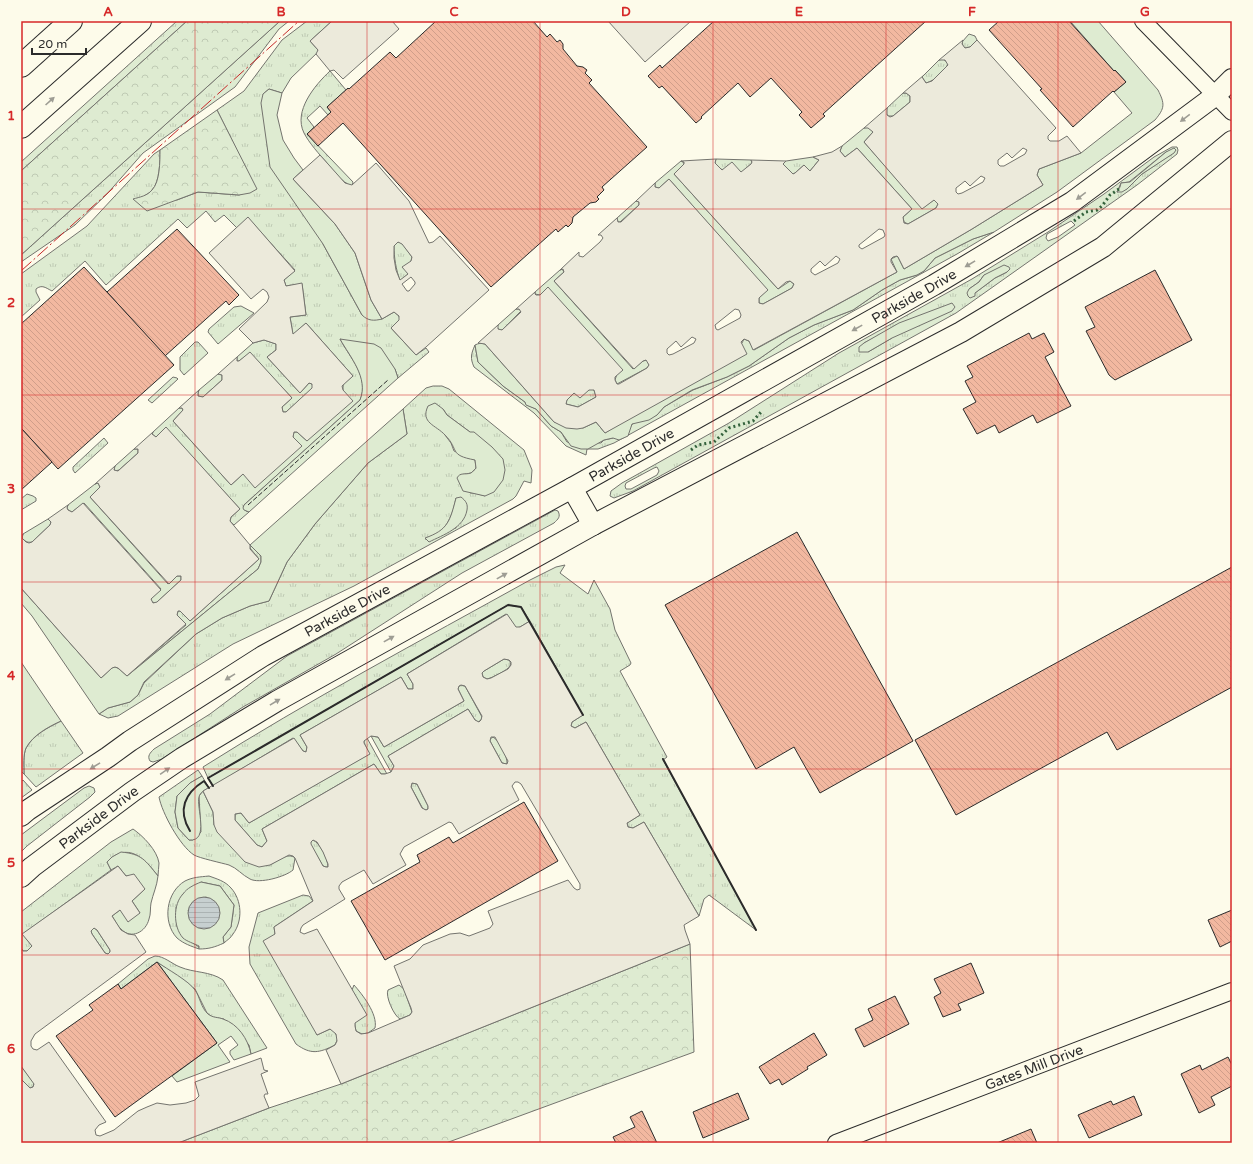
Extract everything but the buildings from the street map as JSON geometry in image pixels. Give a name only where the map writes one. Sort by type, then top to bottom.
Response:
[{"type":"highway","points":[[21,66],[71,21]]},
{"type":"highway","points":[[21,127],[140,21]]},
{"type":"street","points":[[1143,21],[1232,112]]},
{"type":"street","name":"Parkside Drive","points":[[21,816],[130,741],[263,656],[572,488],[934,285],[1072,202],[1216,95],[1232,79]]},
{"type":"street","name":"Parkside Drive","points":[[21,876],[103,813],[182,758],[277,701],[593,525],[961,332],[1103,247],[1232,141]]},
{"type":"street","points":[[572,488],[593,525]]},
{"type":"street","name":"Gates Mill Drive","points":[[836,1143],[1232,991]]},
{"type":"green space","points":[[177,21],[187,21],[21,171],[21,162]]},
{"type":"green space","points":[[187,21],[280,21],[21,255],[21,171]]},
{"type":"green space","points":[[280,21],[289,21],[279,29],[235,87],[143,153],[107,194],[75,225],[21,262],[21,255]]},
{"type":"green space","points":[[307,21],[332,21],[310,41],[318,52],[291,78],[282,93],[269,89],[263,94],[323,244],[362,315],[382,319],[394,312],[399,316],[400,320],[391,328],[416,355],[426,348],[429,352],[398,378],[395,369],[340,339],[358,368],[361,376],[362,392],[360,400],[244,505],[246,511],[249,512],[234,525],[230,521],[231,517],[240,509],[166,428],[156,437],[152,434],[179,408],[182,408],[183,410],[173,421],[231,485],[243,474],[301,446],[293,437],[294,432],[297,432],[307,441],[343,390],[343,384],[353,376],[306,323],[293,335],[290,317],[306,315],[302,284],[286,286],[284,280],[295,270],[248,218],[237,228],[224,215],[215,222],[206,211],[187,228],[178,219],[106,285],[85,261],[52,291],[44,287],[36,289],[40,300],[21,317],[21,274],[87,226],[154,154],[160,150],[157,182],[151,191],[144,196],[177,200],[198,192],[239,195],[256,189],[217,110],[244,91],[282,40]]},
{"type":"green space","points":[[1070,21],[1098,21],[1158,90],[1163,102],[1161,112],[1155,120],[1057,192],[994,232],[973,239],[935,258],[924,271],[917,275],[900,280],[882,290],[853,310],[814,325],[789,338],[749,366],[727,377],[692,390],[664,407],[657,415],[649,420],[632,424],[628,436],[619,440],[613,438],[604,440],[588,449],[581,449],[571,446],[561,432],[551,426],[536,409],[526,405],[525,402],[503,386],[478,362],[475,345],[480,343],[485,344],[554,422],[583,428],[596,422],[605,433],[742,343],[744,339],[749,341],[754,350],[897,272],[891,259],[897,256],[904,269],[1043,185],[1037,175],[1039,169],[1081,153],[1132,113],[1114,92],[1126,82],[1115,70],[1114,71]]},
{"type":"green space","points":[[969,34],[975,36],[977,40],[970,47],[965,48],[962,42]]},
{"type":"green space","points":[[943,59],[948,63],[945,69],[936,78],[926,83],[922,77],[939,60]]},
{"type":"green space","points":[[330,71],[346,90],[327,107],[331,112],[328,115],[320,106],[307,118],[314,127],[307,134],[353,182],[352,186],[344,182],[338,176],[315,149],[304,133],[301,125],[303,107],[307,99],[312,91]]},
{"type":"green space","points":[[269,89],[282,93],[277,115],[283,140],[303,170],[293,179],[335,224],[355,253],[371,300],[382,319],[371,320],[362,315],[323,244],[270,167],[261,103],[263,94]]},
{"type":"green space","points":[[903,93],[910,96],[910,102],[893,116],[888,116],[886,113],[887,108]]},
{"type":"green space","points":[[217,110],[257,189],[250,193],[239,195],[198,192],[147,211],[133,199],[148,194],[155,186],[159,171],[160,150]]},
{"type":"green space","points":[[868,127],[873,132],[864,142],[922,208],[934,200],[938,204],[936,208],[908,224],[904,222],[903,217],[912,209],[857,148],[845,157],[840,151],[842,146],[864,128]]},
{"type":"green space","points":[[1172,147],[1177,147],[1177,154],[1137,185],[956,313],[633,491],[614,498],[610,496],[611,491],[622,483],[729,423],[839,353],[972,279],[1048,232],[1104,194],[1154,157]],"holes":[[[1176,150],[1142,174],[1127,189],[1117,192],[1121,183],[1129,182],[1166,152]],[[1071,221],[1075,225],[1058,237],[1048,241],[1046,238],[1047,234]],[[1007,272],[995,278],[975,293],[969,289],[979,282],[984,275]],[[892,338],[868,352],[864,343],[872,339]],[[657,467],[659,471],[657,475],[631,489],[626,489],[626,483],[654,468]]]},
{"type":"green space","points":[[1174,148],[1176,150],[1174,153],[1142,174],[1127,189],[1122,192],[1117,192],[1121,183],[1130,182],[1166,152]]},
{"type":"green space","points":[[813,157],[819,160],[810,171],[804,165],[793,174],[783,164],[786,161]]},
{"type":"green space","points":[[716,159],[751,160],[752,163],[741,173],[720,169],[715,163]]},
{"type":"green space","points":[[681,161],[684,164],[674,174],[778,289],[790,281],[794,284],[792,288],[763,304],[759,303],[759,298],[767,290],[669,179],[659,188],[655,187],[655,183]]},
{"type":"green space","points":[[636,201],[639,202],[639,205],[620,222],[618,222],[617,218]]},
{"type":"green space","points":[[994,232],[957,254],[614,443],[598,449],[587,449],[586,455],[566,446],[534,413],[474,367],[472,361],[472,354],[475,345],[478,362],[503,386],[527,405],[536,409],[551,426],[561,432],[567,442],[601,443],[604,440],[613,438],[634,423],[657,415],[664,407],[693,390],[727,377],[749,366],[789,338],[814,325],[853,310],[882,290],[900,280],[917,275],[924,271],[935,258],[973,239]]},
{"type":"green space","points":[[398,242],[402,243],[412,257],[408,274],[400,281],[397,272],[394,250],[394,246]]},
{"type":"green space","points":[[1004,265],[1010,269],[1007,272],[995,278],[975,293],[975,296],[970,298],[968,296],[967,293],[969,289],[979,282],[984,275]]},
{"type":"green space","points":[[562,269],[564,272],[554,281],[633,369],[643,361],[647,360],[649,365],[647,368],[617,384],[615,380],[617,374],[622,370],[548,288],[540,295],[535,294],[535,292]]},
{"type":"green space","points":[[952,303],[955,307],[952,311],[892,338],[868,352],[859,352],[859,347],[864,343],[899,323]]},
{"type":"green space","points":[[241,306],[254,313],[218,344],[208,332],[209,329],[234,307]]},
{"type":"green space","points":[[516,309],[521,311],[502,330],[499,330],[497,327],[498,325]]},
{"type":"green space","points":[[340,339],[374,344],[381,348],[395,369],[398,378],[249,512],[244,510],[244,505],[360,400],[362,384],[360,376],[353,360]]},
{"type":"green space","points":[[264,340],[276,344],[276,350],[267,357],[300,393],[309,383],[313,386],[312,389],[286,412],[283,412],[282,407],[292,398],[250,353],[237,361],[237,357],[253,343]]},
{"type":"green space","points":[[195,342],[198,342],[208,353],[184,375],[180,370],[180,357]]},
{"type":"green space","points":[[218,374],[222,375],[222,380],[203,397],[198,396],[199,390]]},
{"type":"green space","points":[[173,377],[178,379],[152,403],[148,400]]},
{"type":"green space","points":[[442,386],[449,389],[524,450],[532,470],[531,483],[524,481],[513,499],[354,586],[233,644],[118,716],[108,718],[99,714],[108,708],[130,702],[138,695],[144,683],[196,634],[222,618],[250,606],[269,601],[287,562],[315,524],[368,463],[407,434],[403,409],[426,388]],"holes":[[[443,409],[447,415],[470,432],[485,496],[470,493],[460,475],[471,473],[476,468],[475,460],[454,451],[451,443],[445,435]],[[456,498],[456,528],[425,539],[437,534],[445,527],[452,513]]]},
{"type":"green space","points":[[592,389],[594,390],[596,397],[578,407],[566,404],[567,400],[572,394]]},
{"type":"green space","points":[[435,403],[443,409],[447,415],[470,432],[474,432],[492,447],[503,459],[505,470],[503,480],[494,492],[485,496],[463,491],[457,478],[460,475],[471,473],[475,470],[475,460],[458,454],[445,435],[427,420],[426,412],[428,406]]},
{"type":"green space","points":[[403,409],[407,434],[368,463],[315,524],[287,562],[269,601],[250,606],[222,618],[196,634],[144,682],[138,695],[130,702],[108,708],[99,714],[32,616],[21,603],[21,588],[101,678],[114,667],[119,669],[127,676],[258,569],[261,562],[261,556],[250,545]]},
{"type":"green space","points":[[104,438],[108,443],[75,473],[73,467]]},
{"type":"green space","points":[[134,449],[138,449],[138,453],[119,470],[115,471],[115,466]]},
{"type":"green space","points":[[98,483],[100,487],[90,497],[168,584],[177,576],[181,576],[181,580],[156,603],[152,602],[151,599],[161,589],[84,503],[72,512],[67,508],[68,505]]},
{"type":"green space","points":[[27,494],[36,498],[36,501],[21,510],[21,499]]},
{"type":"green space","points":[[461,497],[467,504],[467,510],[462,522],[446,534],[429,542],[425,538],[439,532],[447,524],[456,498]]},
{"type":"green space","points":[[555,510],[558,511],[559,516],[554,523],[462,573],[336,654],[243,707],[162,759],[153,762],[150,761],[150,753],[154,749],[210,714],[287,656]]},
{"type":"green space","points":[[48,519],[51,522],[50,525],[32,542],[26,542],[22,538],[23,534]]},
{"type":"green space","points":[[250,545],[261,556],[261,562],[258,569],[127,676],[186,625],[177,615],[178,611],[180,611],[190,621],[259,559],[250,548]]},
{"type":"green space","points":[[565,565],[560,573],[588,594],[594,580],[610,609],[615,630],[631,663],[620,671],[667,757],[663,760],[756,930],[709,895],[704,899],[699,916],[644,822],[633,828],[628,827],[627,823],[640,815],[586,722],[575,728],[571,726],[572,722],[583,715],[521,607],[508,605],[208,778],[203,767],[283,718],[530,580],[556,567]]},
{"type":"green space","points":[[508,605],[521,607],[530,621],[516,628],[506,614],[407,674],[413,684],[413,689],[408,689],[401,677],[300,735],[307,747],[306,752],[303,751],[293,738],[213,786],[208,778]]},
{"type":"green space","points":[[504,659],[509,660],[509,668],[500,674],[487,679],[483,677],[482,673],[484,671]]},
{"type":"green space","points":[[21,662],[61,721],[41,732],[29,743],[24,754],[24,774],[21,771]]},
{"type":"green space","points":[[461,685],[465,686],[482,717],[481,720],[478,722],[475,720],[468,709],[388,756],[394,766],[391,772],[371,736],[378,737],[384,747],[464,701],[458,689]]},
{"type":"green space","points":[[61,721],[83,753],[36,787],[24,774],[24,757],[26,748],[37,735]]},
{"type":"green space","points":[[493,737],[503,749],[507,764],[502,763],[490,741]]},
{"type":"green space","points":[[367,738],[387,774],[381,774],[374,764],[262,829],[267,841],[262,847],[257,845],[235,820],[235,814],[241,813],[249,823],[369,754],[364,743]]},
{"type":"green space","points":[[198,770],[202,776],[190,783],[177,796],[175,812],[178,828],[189,840],[193,840],[201,832],[199,796],[203,791],[213,812],[214,825],[270,865],[279,859],[292,856],[295,858],[293,870],[272,879],[259,881],[250,879],[232,866],[205,859],[194,855],[189,851],[172,829],[159,797]]},
{"type":"green space","points":[[202,776],[209,788],[204,790],[199,797],[201,830],[199,836],[195,839],[189,840],[178,828],[175,812],[177,796],[190,783]]},
{"type":"green space","points":[[23,780],[32,790],[21,798],[21,782]]},
{"type":"green space","points":[[412,783],[417,784],[428,806],[428,809],[423,809],[411,787]]},
{"type":"green space","points":[[89,786],[94,788],[95,792],[90,797],[21,852],[21,835],[84,788]]},
{"type":"green space","points":[[133,829],[145,839],[156,853],[159,863],[158,876],[147,863],[135,854],[129,852],[115,856],[107,862],[111,870],[23,934],[32,946],[27,951],[23,951],[21,948],[21,912],[111,842]]},
{"type":"green space","points":[[313,840],[318,844],[323,852],[327,860],[328,867],[323,866],[310,844]]},
{"type":"green space","points":[[121,852],[139,856],[158,876],[147,924],[141,931],[133,934],[129,934],[121,929],[112,916],[120,910],[140,913],[132,901],[145,889],[129,876],[126,876],[118,866],[111,870],[107,862]]},
{"type":"green space","points":[[209,876],[224,882],[235,893],[239,904],[240,917],[236,929],[231,937],[224,943],[223,937],[231,927],[234,905],[220,886],[201,882],[176,907],[177,927],[199,947],[199,949],[177,938],[169,924],[168,908],[174,892],[185,881],[197,877]]},
{"type":"green space","points":[[201,882],[220,886],[234,905],[231,927],[223,937],[224,943],[206,949],[199,949],[199,946],[183,938],[177,928],[176,922],[176,909],[180,898],[187,890]],"holes":[[[206,897],[215,902],[188,911],[192,903]]]},
{"type":"green space","points":[[303,895],[309,896],[313,901],[274,927],[275,934],[317,1035],[330,1029],[334,1031],[338,1038],[335,1045],[315,1052],[301,1048],[296,1044],[250,964],[249,947],[258,913]]},
{"type":"green space","points":[[94,928],[97,930],[110,950],[108,954],[105,953],[92,934],[91,931]]},
{"type":"green space","points":[[690,944],[694,1052],[446,1143],[178,1143],[269,1108],[341,1084]]},
{"type":"green space","points":[[155,956],[162,957],[185,969],[213,975],[223,980],[267,1048],[251,1054],[249,1045],[224,1019],[212,1017],[207,1013],[195,989],[157,962],[121,989],[118,984],[148,959]]},
{"type":"green space","points":[[157,962],[192,986],[208,1014],[228,1021],[238,1028],[250,1048],[251,1054],[234,1060],[230,1054],[230,1051],[238,1045],[231,1036],[218,1045],[230,1062],[177,1082],[172,1076],[217,1043]]},
{"type":"green space","points":[[354,985],[369,1005],[374,1017],[375,1028],[368,1033],[362,1034],[356,1031],[352,990]]},
{"type":"green space","points":[[399,985],[404,989],[412,1012],[410,1015],[400,1019],[395,1014],[391,1006],[387,993],[388,990]]},
{"type":"green space","points":[[21,1066],[34,1083],[33,1087],[30,1088],[21,1079]]},
{"type":"shaded area","points":[[332,21],[392,21],[399,29],[343,79],[334,70],[330,71],[316,54],[318,50],[310,41]]},
{"type":"shaded area","points":[[608,21],[691,21],[645,62]]},
{"type":"shaded area","points":[[963,40],[962,44],[965,48],[970,47],[977,40],[1056,128],[1048,136],[1048,139],[1050,141],[1059,141],[1067,136],[1081,153],[1039,169],[1037,175],[1043,185],[904,269],[898,257],[893,257],[891,262],[897,272],[753,350],[749,341],[744,339],[741,342],[747,354],[605,433],[596,422],[577,429],[566,428],[554,422],[485,344],[478,343],[498,325],[498,329],[502,330],[521,312],[519,309],[516,309],[535,292],[536,295],[540,295],[548,287],[623,370],[615,377],[617,384],[647,368],[649,365],[646,360],[634,369],[554,281],[564,272],[563,269],[560,270],[579,252],[579,256],[583,257],[600,242],[603,238],[601,235],[598,235],[617,218],[618,222],[621,222],[639,205],[639,202],[636,201],[655,183],[655,187],[659,188],[669,179],[768,290],[759,298],[759,303],[763,304],[792,288],[794,284],[790,281],[786,282],[778,289],[674,174],[684,164],[684,162],[681,161],[716,159],[715,163],[722,170],[732,162],[741,172],[751,164],[751,160],[786,161],[783,164],[793,174],[804,165],[810,171],[819,160],[813,157],[832,152],[842,146],[840,151],[845,157],[857,148],[912,209],[903,217],[904,223],[908,224],[936,208],[938,204],[934,200],[922,209],[864,142],[873,132],[868,128],[864,128],[887,108],[887,115],[890,117],[910,102],[910,96],[903,93],[924,75],[922,77],[926,83],[932,81],[948,65],[945,60],[939,60]],"holes":[[[1023,148],[1027,150],[1025,154],[1004,166],[1000,166],[998,164],[998,160],[1007,153],[1012,158]],[[981,176],[985,178],[983,182],[958,194],[956,192],[956,188],[965,181],[970,186]],[[879,229],[883,230],[885,235],[884,237],[862,249],[859,245]],[[836,256],[840,259],[838,263],[815,275],[811,272],[811,269],[820,261],[825,266]],[[735,309],[739,310],[741,315],[740,318],[718,330],[716,329],[715,325]],[[692,337],[696,339],[694,343],[669,355],[667,353],[667,349],[676,341],[681,347]],[[589,390],[594,390],[596,397],[578,407],[566,404],[567,400],[574,393],[580,398]]]},
{"type":"shaded area","points":[[320,155],[345,183],[352,185],[376,163],[409,201],[429,243],[433,242],[440,236],[489,290],[416,355],[391,328],[399,320],[399,316],[394,312],[382,319],[371,300],[355,253],[335,224],[293,179]],"holes":[[[398,242],[402,244],[412,257],[411,261],[402,267],[408,274],[400,280],[396,270],[394,258],[394,246]],[[411,277],[415,284],[409,291],[407,291],[402,284]]]},
{"type":"shaded area","points":[[248,217],[295,271],[284,280],[286,286],[302,283],[306,315],[290,317],[293,334],[306,323],[353,376],[342,386],[343,390],[353,401],[307,441],[297,432],[294,432],[293,437],[302,446],[255,488],[243,474],[231,485],[173,421],[183,410],[182,408],[179,408],[199,390],[198,396],[203,397],[222,380],[222,375],[218,374],[237,357],[237,361],[239,361],[250,352],[292,398],[282,407],[283,412],[286,412],[312,388],[312,384],[309,383],[300,393],[267,357],[276,350],[276,344],[264,340],[253,343],[239,329],[267,302],[269,297],[267,292],[263,289],[251,299],[209,253]]},
{"type":"shaded area","points":[[166,427],[240,509],[231,517],[230,521],[250,545],[250,549],[259,559],[190,621],[180,611],[178,611],[177,615],[186,624],[127,676],[115,667],[101,678],[21,588],[21,536],[23,534],[22,538],[26,542],[32,542],[50,525],[51,522],[48,519],[68,505],[68,510],[72,512],[83,503],[161,590],[151,599],[153,603],[157,602],[181,580],[181,576],[177,576],[169,584],[90,497],[100,487],[98,483],[95,484],[115,466],[114,470],[118,471],[138,453],[138,449],[134,449],[153,432],[152,434],[156,437]]},
{"type":"shaded area","points":[[507,614],[516,627],[520,627],[530,621],[583,715],[572,722],[571,726],[575,728],[586,722],[640,815],[627,823],[628,827],[633,828],[644,822],[699,916],[684,925],[690,944],[341,1084],[326,1050],[335,1045],[337,1041],[336,1034],[330,1029],[317,1035],[263,941],[275,934],[274,927],[313,901],[295,858],[289,855],[270,865],[259,867],[245,862],[217,832],[214,825],[213,812],[203,791],[294,738],[303,751],[306,752],[307,747],[300,735],[401,677],[408,689],[413,689],[413,684],[407,674]],"holes":[[[504,659],[511,662],[508,669],[491,678],[487,679],[483,677],[482,673]],[[461,685],[465,686],[482,716],[479,722],[475,720],[468,709],[388,756],[394,766],[391,772],[381,774],[374,764],[262,829],[267,841],[262,847],[257,845],[235,820],[235,814],[241,813],[249,823],[370,754],[364,741],[371,736],[378,737],[384,747],[464,701],[458,689]],[[491,737],[495,737],[508,761],[507,764],[502,763],[490,741]],[[515,782],[521,784],[580,884],[580,889],[577,890],[574,888],[568,880],[488,911],[493,924],[490,928],[469,936],[460,933],[450,934],[423,945],[410,959],[394,966],[411,1008],[412,1012],[410,1015],[368,1033],[361,1034],[356,1031],[355,1023],[367,1015],[317,929],[304,934],[300,932],[303,925],[345,899],[339,889],[342,882],[364,870],[373,884],[406,865],[400,854],[404,847],[449,822],[452,823],[459,834],[519,800],[512,786]],[[412,783],[417,784],[428,806],[428,809],[426,810],[422,808],[411,787]],[[313,840],[317,842],[323,852],[328,867],[323,866],[311,844]]]},
{"type":"shaded area","points":[[118,866],[126,876],[134,874],[145,889],[132,901],[140,913],[128,922],[120,910],[112,916],[121,930],[128,934],[135,935],[146,952],[35,1034],[31,1041],[31,1046],[33,1049],[37,1050],[49,1042],[106,1122],[99,1125],[95,1130],[96,1135],[100,1136],[114,1130],[138,1111],[157,1103],[170,1105],[195,1100],[199,1096],[195,1082],[261,1058],[264,1070],[268,1071],[261,1074],[268,1094],[265,1094],[264,1096],[269,1108],[178,1143],[21,1143],[21,1079],[30,1088],[33,1087],[34,1084],[21,1066],[21,948],[23,951],[27,951],[32,946],[22,934]],"holes":[[[94,928],[97,930],[110,950],[108,954],[105,953],[92,934],[91,931]]]},
{"type":"shaded area","points":[[204,897],[213,900],[217,904],[220,913],[217,922],[213,926],[204,929],[195,926],[191,922],[188,913],[191,904],[195,900]]},
{"type":"hedge","points":[[1074,221],[1086,212],[1097,210],[1110,195],[1119,189]]},
{"type":"hedge","points":[[691,450],[698,445],[714,442],[729,428],[753,421],[762,411]]},
{"type":"fence","points":[[248,505],[388,380]]},
{"type":"wall","points":[[213,786],[208,778],[508,605],[521,607],[583,715]]},
{"type":"wall","points":[[663,759],[756,930]]},
{"type":"wall","points":[[190,831],[184,816],[185,803],[192,791],[204,781],[209,788]]},
{"type":"power","points":[[21,271],[299,21]]}]
